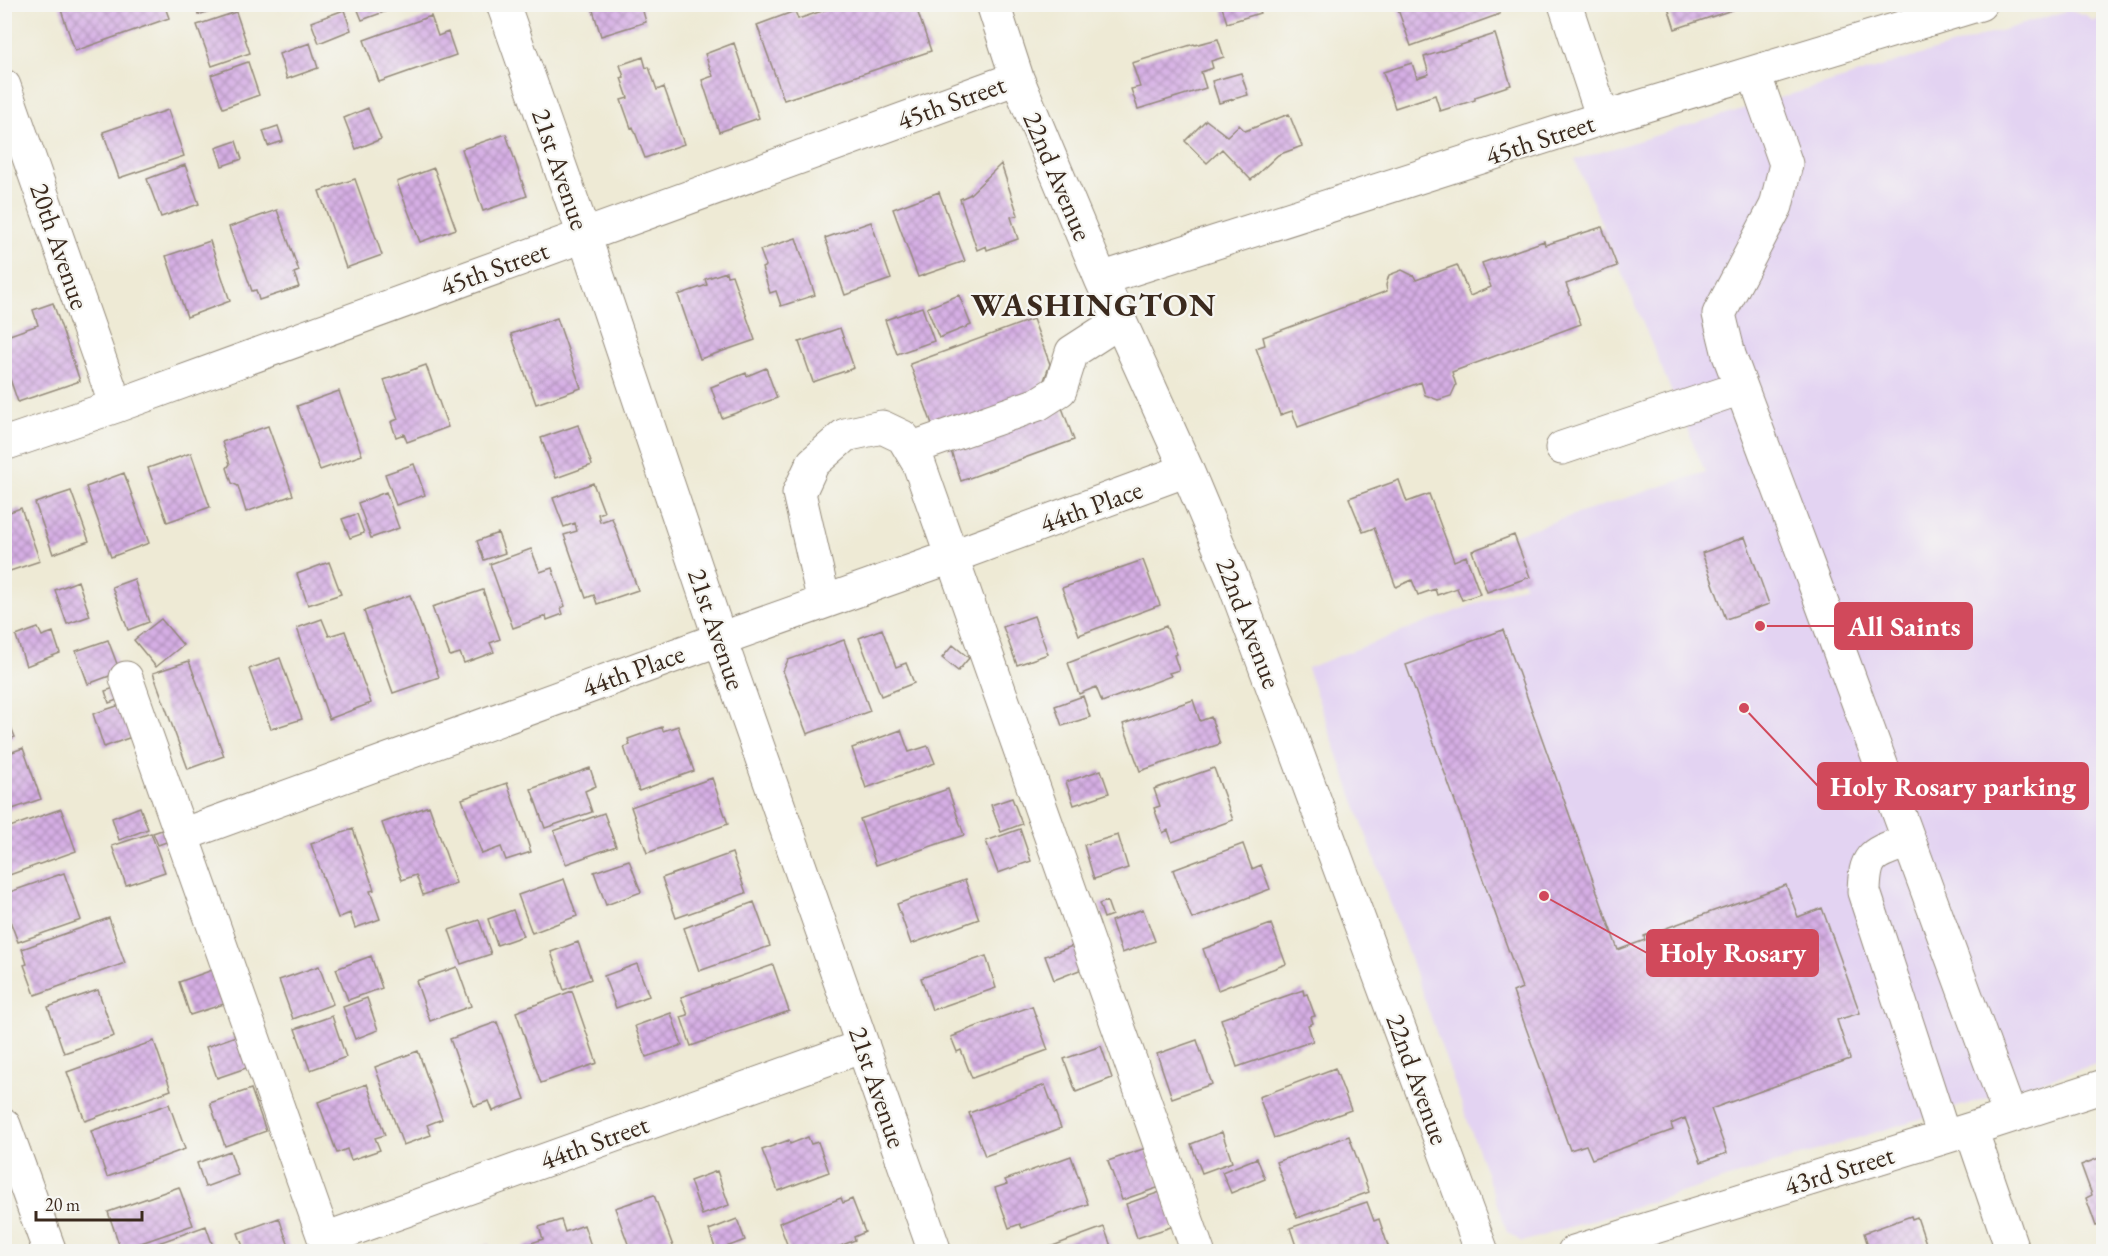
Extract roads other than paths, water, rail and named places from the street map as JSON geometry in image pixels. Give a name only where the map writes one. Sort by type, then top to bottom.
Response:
[{"type":"street","name":"21st Avenue","points":[[503,4],[584,235],[720,639],[935,1251]]},
{"type":"street","name":"22nd Avenue","points":[[993,4],[1017,78],[1101,279],[1187,470],[1238,591],[1482,1251]]},
{"type":"street","points":[[1565,4],[1603,118]]},
{"type":"street","name":"45th Street","points":[[1101,279],[1603,118],[1980,4]]},
{"type":"street","points":[[1754,73],[1786,164],[1776,206],[1719,314],[1729,355],[2010,1116]]},
{"type":"street","name":"45th Street","points":[[4,444],[116,406],[1017,78]]},
{"type":"street","name":"20th Avenue","points":[[4,86],[116,406]]},
{"type":"street","points":[[910,449],[1038,404],[1060,390],[1072,352],[1120,321]]},
{"type":"street","points":[[1562,448],[1742,388]]},
{"type":"street","points":[[824,602],[799,493],[813,463],[845,435],[882,426],[903,437],[919,464],[1198,1251]]},
{"type":"street","name":"44th Place","points":[[182,835],[720,639],[951,558],[1187,470]]},
{"type":"street","points":[[126,678],[327,1245]]},
{"type":"street","points":[[1908,841],[1875,853],[1864,869],[1864,892],[1958,1133],[2013,1251]]},
{"type":"street","name":"44th Street","points":[[327,1245],[863,1046]]},
{"type":"street","name":"43rd Street","points":[[1574,1251],[2103,1086]]},
{"type":"street","points":[[4,1125],[50,1251]]},
{"type":"place","name":"All Saints","points":[[1760,626]]},
{"type":"place","name":"Holy Rosary parking","points":[[1744,708]]},
{"type":"place","name":"Holy Rosary","points":[[1544,896]]},
{"type":"district","name":"WASHINGTON","points":[[1094,304]]}]
